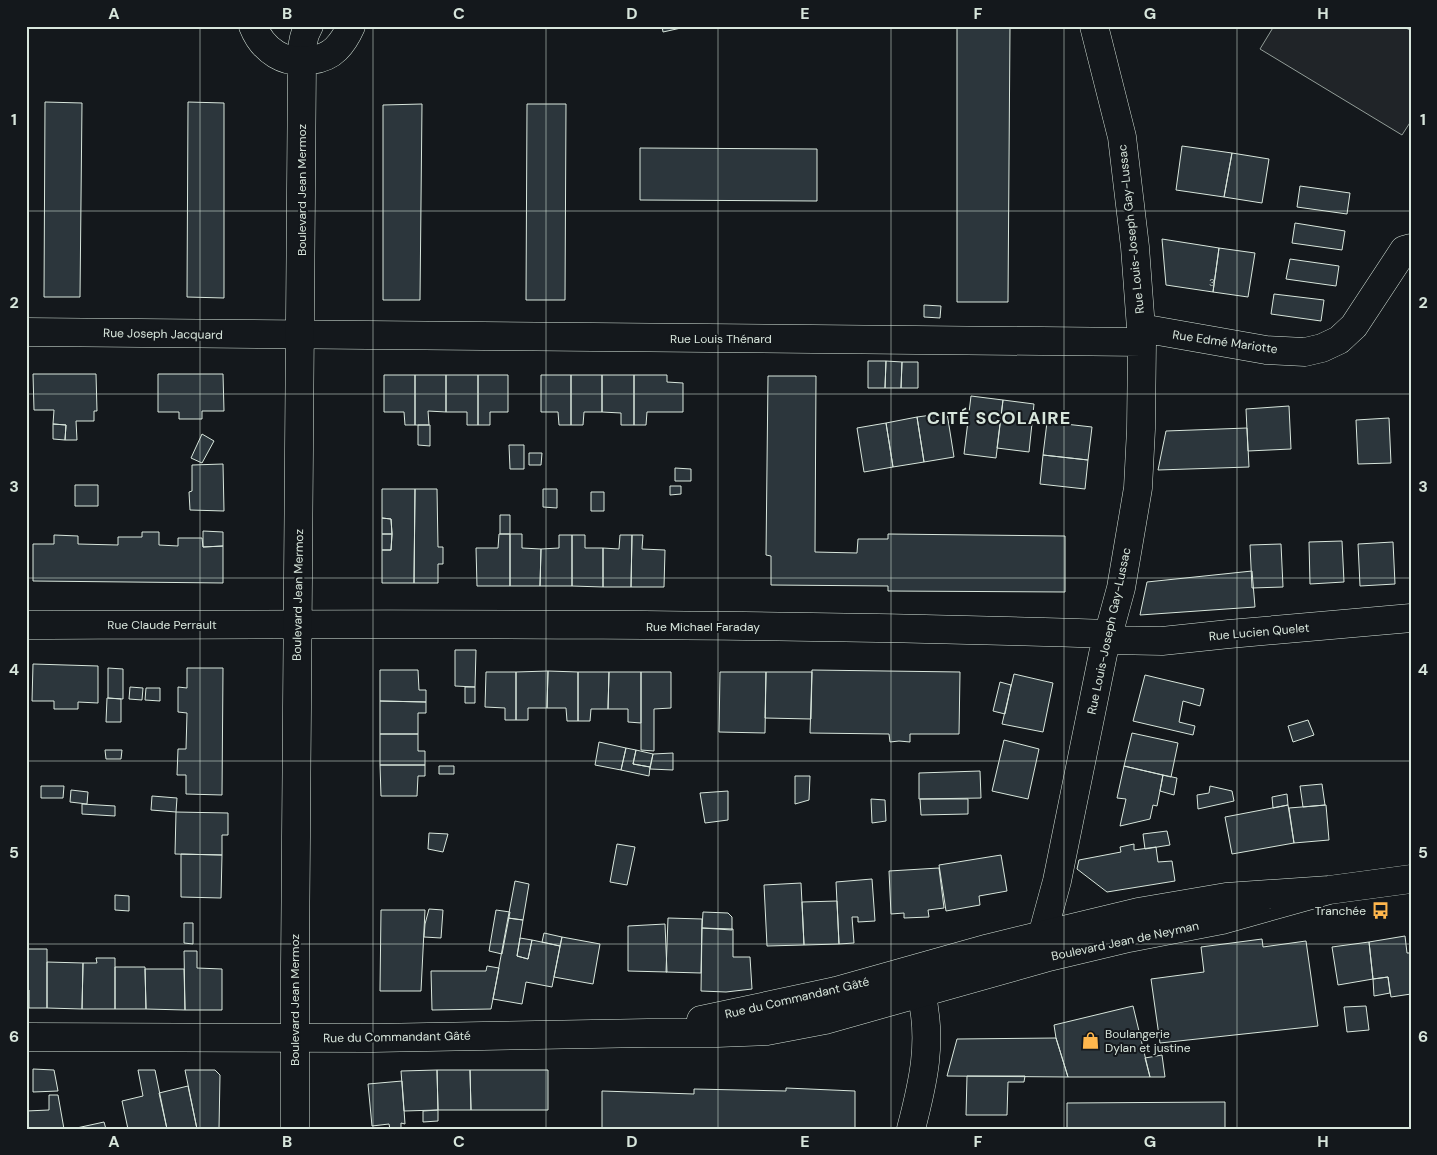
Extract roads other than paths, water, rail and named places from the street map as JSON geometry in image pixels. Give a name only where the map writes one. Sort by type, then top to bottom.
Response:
[{"type":"street","points":[[253,26],[256,35],[270,51],[289,60],[302,62],[320,59],[335,51],[346,38],[351,26]]},
{"type":"street","name":"Boulevard Jean Mermoz","points":[[295,1129],[302,45],[305,32],[309,26]]},
{"type":"street","name":"Rue Louis-Joseph Gay-Lussac","points":[[1042,936],[1057,881],[1101,663],[1121,588],[1138,488],[1141,429],[1141,335],[1135,248],[1122,137],[1094,26]]},
{"type":"street","name":"Rue Edmé Mariotte","points":[[1141,335],[1266,350],[1305,352],[1322,348],[1339,340],[1354,326],[1404,250],[1411,248]]},
{"type":"street","name":"Rue Joseph Jacquard","points":[[26,332],[300,335]]},
{"type":"street","name":"Rue Louis Thénard","points":[[300,335],[1141,335]]},
{"type":"street","name":"Rue Lucien Quelet","points":[[1108,637],[1162,641],[1411,618]]},
{"type":"street","name":"Rue Claude Perrault","points":[[26,625],[298,624]]},
{"type":"street","name":"Rue Michael Faraday","points":[[298,624],[746,627],[1108,637]]},
{"type":"street","name":"Boulevard Jean de Neyman","points":[[919,980],[989,948],[1138,912],[1226,897],[1329,890],[1411,879]]},
{"type":"street","name":"Boulevard Jean de Neyman","points":[[919,980],[1045,958],[1129,938],[1222,920],[1329,890]]},
{"type":"street","name":"Rue du Commandant Gâté","points":[[26,1037],[295,1039],[648,1032],[836,991],[893,975],[919,980]]},
{"type":"street","points":[[911,1129],[926,1062],[926,1032],[919,980]]},
{"type":"place","name":"Tranchée","points":[[1380,911]]},
{"type":"place","name":"Boulangerie Dylan et justine","points":[[1091,1041]]},
{"type":"district","name":"CITÉ SCOLAIRE","points":[[999,418]]}]
